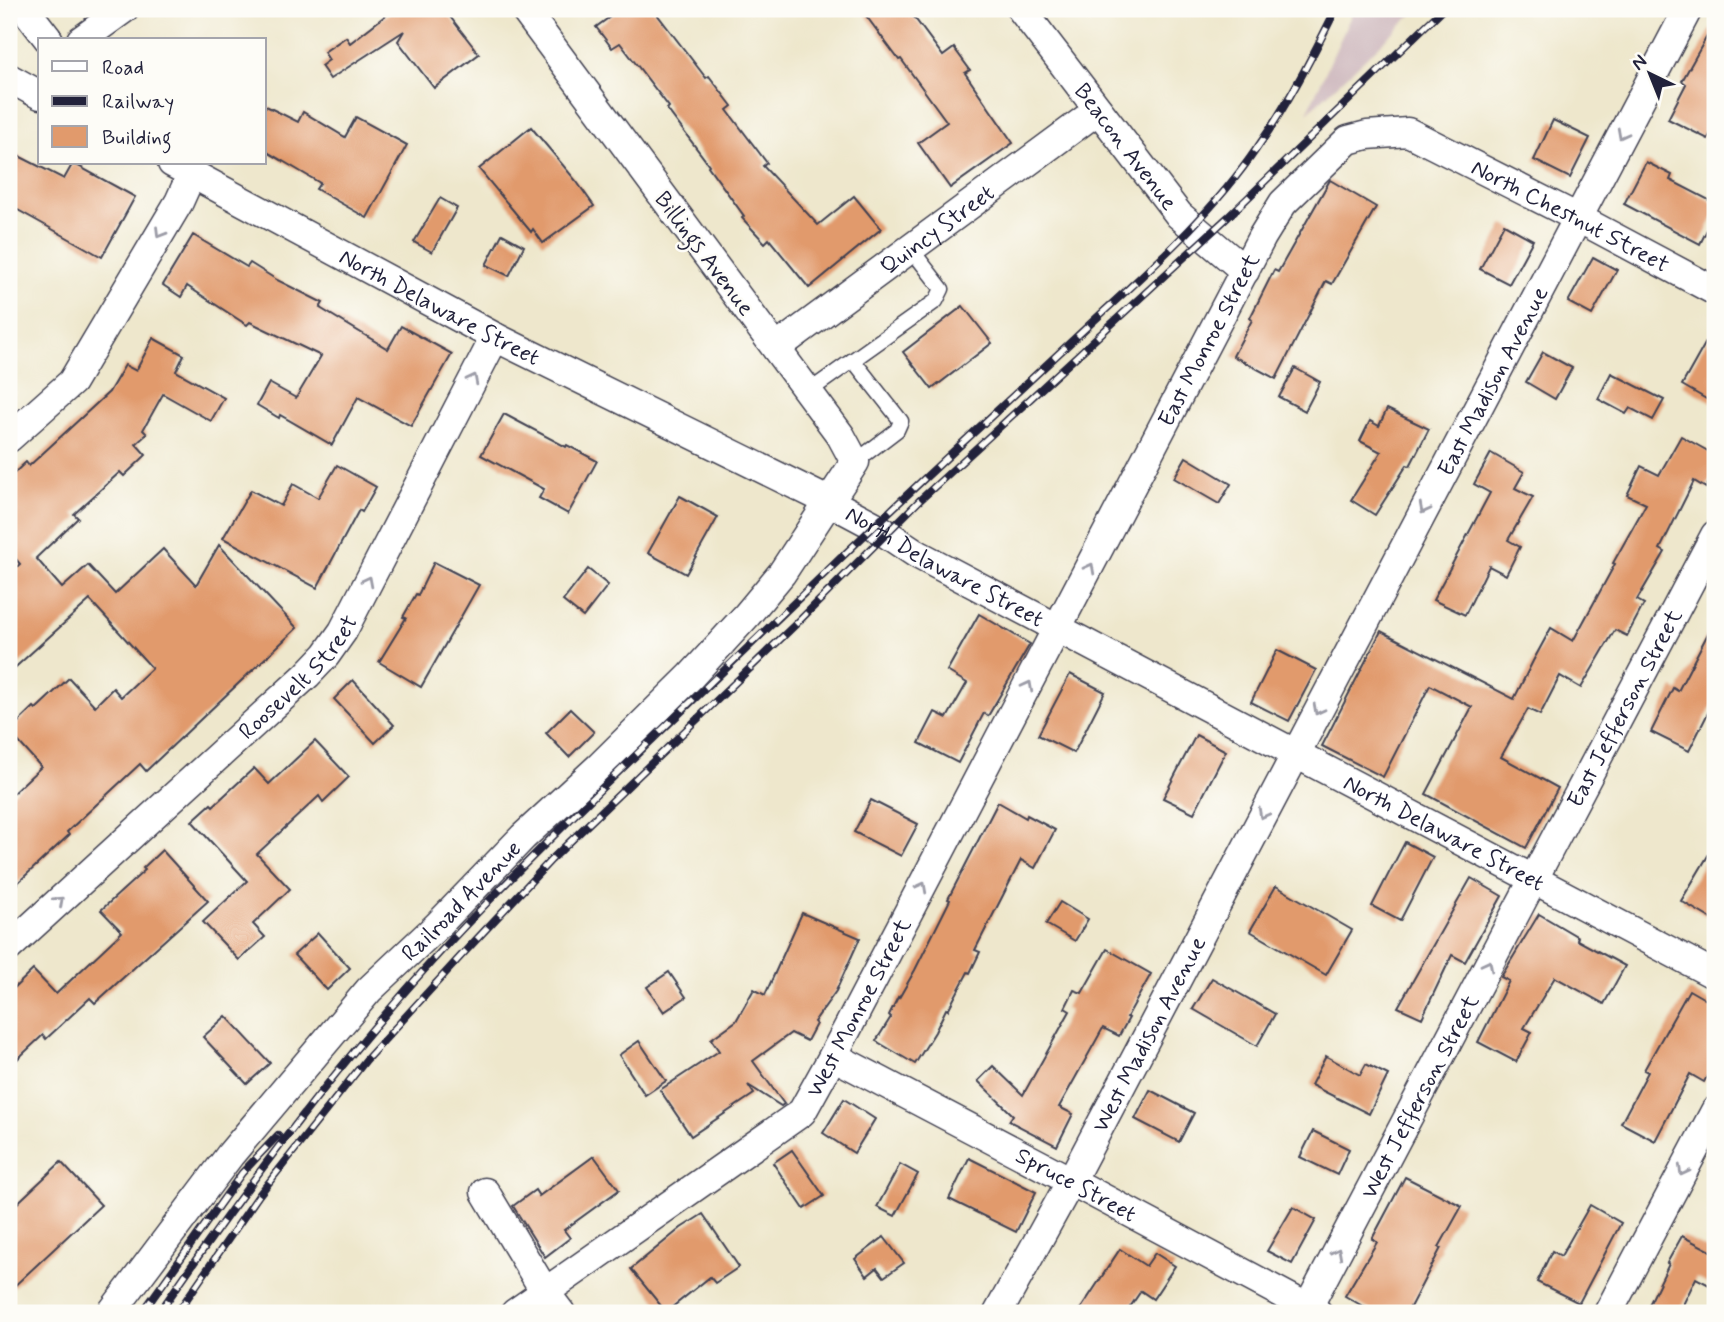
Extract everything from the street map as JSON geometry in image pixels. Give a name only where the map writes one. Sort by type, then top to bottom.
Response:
[{"type":"street","points":[[25,9],[47,38]]},
{"type":"street","points":[[84,38],[124,9]]},
{"type":"street","name":"Billings Avenue","points":[[524,9],[841,436],[855,462]]},
{"type":"street","name":"Beacon Avenue","points":[[1021,9],[1179,215],[1245,271]]},
{"type":"street","name":"East Madison Avenue","points":[[1295,754],[1688,9]]},
{"type":"street","name":"Quincy Street","points":[[776,348],[1098,110]]},
{"type":"street","name":"East Monroe Street","points":[[1058,628],[1262,237],[1283,203],[1348,139],[1408,132],[1425,141]]},
{"type":"street","name":"North Chestnut Street","points":[[1425,141],[1715,291]]},
{"type":"street","points":[[9,438],[72,382],[179,202],[182,168]]},
{"type":"street","name":"North Delaware Street","points":[[182,168],[495,337],[828,501],[875,526],[917,554],[1715,975]]},
{"type":"street","name":"Roosevelt Street","points":[[9,947],[326,655],[343,631],[495,337]]},
{"type":"street","points":[[828,501],[855,462]]},
{"type":"street","name":"Railroad Avenue","points":[[111,1313],[230,1155],[369,990],[437,926],[523,837],[691,677],[782,573],[828,501]]},
{"type":"street","name":"East Jefferson Street","points":[[1533,879],[1715,535]]},
{"type":"street","name":"West Monroe Street","points":[[515,1313],[553,1303],[802,1112],[1058,628]]},
{"type":"street","name":"West Madison Avenue","points":[[998,1313],[1071,1181],[1295,754]]},
{"type":"street","name":"West Jefferson Street","points":[[1311,1311],[1533,879]]},
{"type":"street","name":"Spruce Street","points":[[833,1056],[1311,1311]]},
{"type":"street","points":[[1608,1313],[1715,1111]]},
{"type":"street","points":[[485,1192],[553,1303]]},
{"type":"lane","points":[[808,392],[936,301],[942,289],[911,249]]},
{"type":"lane","points":[[853,360],[901,421],[897,430],[855,462]]},
{"type":"shaded area","points":[[1354,9],[1418,9],[1307,113]]},
{"type":"building","points":[[394,9],[444,9],[479,54],[434,88],[398,41],[404,31],[330,79],[321,66],[329,60],[324,52],[346,37],[350,43]]},
{"type":"building","points":[[621,9],[653,9],[706,78],[709,76],[732,106],[727,110],[767,163],[763,166],[818,225],[854,196],[881,229],[809,288],[769,239],[765,243],[742,218],[744,216],[709,165],[667,109],[669,107],[620,43],[612,48],[596,27]]},
{"type":"building","points":[[861,9],[908,9],[943,56],[954,48],[970,70],[965,73],[1013,143],[950,188],[918,143],[947,122]]},
{"type":"building","points":[[1715,22],[1715,125],[1708,139],[1668,119],[1686,84],[1682,81]]},
{"type":"building","points":[[266,106],[298,122],[303,112],[345,137],[356,117],[407,145],[367,218],[316,189],[320,183],[266,151]]},
{"type":"building","points":[[1553,120],[1590,138],[1570,178],[1534,160]]},
{"type":"building","points":[[531,127],[594,206],[543,243],[479,169]]},
{"type":"building","points":[[9,151],[64,179],[75,164],[135,197],[102,257],[9,205]]},
{"type":"building","points":[[1646,162],[1672,175],[1670,180],[1715,203],[1715,214],[1700,244],[1624,204]]},
{"type":"building","points":[[1330,180],[1376,207],[1332,284],[1326,281],[1276,379],[1233,356],[1274,270],[1278,272]]},
{"type":"building","points":[[440,198],[457,208],[432,252],[414,242]]},
{"type":"building","points":[[1504,224],[1533,240],[1509,284],[1480,269]]},
{"type":"building","points":[[502,234],[524,246],[509,276],[486,265]]},
{"type":"building","points":[[193,235],[247,267],[250,263],[323,303],[320,308],[388,349],[401,326],[452,354],[411,426],[358,397],[332,445],[257,405],[269,383],[296,398],[321,356],[250,322],[247,325],[187,286],[181,297],[163,285]]},
{"type":"building","points":[[1593,257],[1617,270],[1592,315],[1568,302]]},
{"type":"building","points":[[963,306],[992,343],[932,389],[903,352]]},
{"type":"building","points":[[1715,326],[1715,404],[1682,385]]},
{"type":"building","points":[[153,338],[184,355],[176,371],[224,398],[211,421],[163,394],[143,430],[147,434],[136,444],[146,455],[124,476],[120,472],[74,514],[78,518],[36,558],[62,588],[88,565],[115,594],[163,549],[196,585],[219,545],[297,628],[146,771],[140,764],[9,891],[9,797],[41,767],[9,731],[69,678],[95,706],[113,688],[121,697],[152,668],[90,600],[9,673],[9,574],[20,564],[9,551],[9,478],[26,462],[29,466],[109,392],[125,365],[136,371]]},
{"type":"building","points":[[1543,352],[1572,368],[1555,399],[1526,382]]},
{"type":"building","points":[[1295,368],[1320,382],[1305,411],[1279,397]]},
{"type":"building","points":[[1611,373],[1664,400],[1653,420],[1630,408],[1626,414],[1598,399]]},
{"type":"building","points":[[1387,409],[1429,429],[1410,466],[1407,465],[1375,515],[1351,500],[1381,452],[1360,441],[1370,421],[1379,426]]},
{"type":"building","points":[[504,414],[597,461],[568,514],[539,498],[544,489],[481,455]]},
{"type":"building","points":[[1681,436],[1715,455],[1715,472],[1706,488],[1694,481],[1660,549],[1665,552],[1637,600],[1644,604],[1627,636],[1615,630],[1581,688],[1560,676],[1540,715],[1528,709],[1501,757],[1558,788],[1526,848],[1426,794],[1472,707],[1430,685],[1383,777],[1322,746],[1381,631],[1514,699],[1551,628],[1573,641],[1646,504],[1627,495],[1641,466],[1659,475]]},
{"type":"building","points":[[1491,453],[1524,472],[1515,488],[1533,497],[1508,540],[1520,547],[1506,575],[1489,566],[1465,615],[1433,600],[1490,493],[1474,484]]},
{"type":"building","points":[[1186,457],[1231,484],[1219,504],[1174,478]]},
{"type":"building","points":[[337,465],[376,487],[362,512],[359,510],[317,588],[223,538],[251,490],[281,506],[293,484],[318,498]]},
{"type":"building","points":[[680,496],[718,517],[686,574],[648,553]]},
{"type":"building","points":[[434,562],[479,585],[421,687],[379,662],[406,618],[403,617],[416,594],[418,595]]},
{"type":"building","points":[[588,569],[608,585],[583,617],[563,601]]},
{"type":"building","points":[[979,614],[1030,644],[988,716],[984,713],[958,763],[919,743],[935,712],[947,718],[967,683],[947,671]]},
{"type":"building","points":[[1715,620],[1715,699],[1689,751],[1651,732],[1673,688],[1678,691]]},
{"type":"building","points":[[1277,650],[1316,670],[1289,721],[1251,702]]},
{"type":"building","points":[[1070,674],[1105,692],[1074,753],[1038,735]]},
{"type":"building","points":[[353,680],[394,725],[375,743],[334,699]]},
{"type":"building","points":[[570,709],[594,732],[569,757],[546,733]]},
{"type":"building","points":[[1196,735],[1226,751],[1194,813],[1163,798]]},
{"type":"building","points":[[315,741],[349,777],[323,802],[319,796],[257,854],[290,889],[253,924],[265,937],[239,960],[203,922],[247,881],[192,821],[211,804],[213,806],[254,768],[269,784]]},
{"type":"building","points":[[871,800],[918,824],[901,856],[854,832]]},
{"type":"building","points":[[998,802],[1055,830],[1035,868],[1021,860],[975,950],[980,952],[970,973],[968,972],[915,1064],[876,1041],[915,970]]},
{"type":"building","points":[[1405,842],[1433,857],[1400,921],[1372,906]]},
{"type":"building","points":[[1715,844],[1715,921],[1681,901]]},
{"type":"building","points":[[162,850],[208,901],[95,1003],[90,998],[46,1039],[43,1035],[9,1067],[9,993],[33,970],[56,994],[122,932],[101,910],[145,870],[143,868]]},
{"type":"building","points":[[1471,878],[1502,896],[1465,962],[1452,955],[1422,1018],[1398,1007]]},
{"type":"building","points":[[1276,886],[1352,930],[1326,975],[1250,931]]},
{"type":"building","points":[[1060,902],[1088,919],[1075,941],[1046,924]]},
{"type":"building","points":[[802,913],[860,938],[836,991],[814,1022],[816,1024],[807,1041],[791,1033],[753,1061],[784,1104],[781,1106],[748,1085],[754,1094],[691,1136],[660,1090],[719,1051],[711,1039],[736,1021],[754,989],[765,995]]},
{"type":"building","points":[[1539,914],[1578,937],[1577,940],[1625,966],[1604,1004],[1555,977],[1524,1028],[1532,1032],[1516,1062],[1478,1042],[1509,981],[1501,977]]},
{"type":"building","points":[[318,933],[350,968],[327,990],[294,955]]},
{"type":"building","points":[[1107,949],[1151,974],[1119,1036],[1103,1028],[1059,1107],[1073,1114],[1057,1146],[1009,1121],[1013,1115],[978,1081],[993,1066],[1023,1095],[1070,1011],[1065,1008],[1074,990],[1082,993]]},
{"type":"building","points":[[669,972],[686,997],[664,1012],[647,987]]},
{"type":"building","points":[[1212,978],[1275,1014],[1257,1046],[1193,1009]]},
{"type":"building","points":[[1689,990],[1715,1005],[1715,1062],[1704,1082],[1690,1074],[1655,1141],[1621,1123],[1648,1072],[1644,1070]]},
{"type":"building","points":[[226,1016],[270,1063],[247,1084],[203,1037]]},
{"type":"building","points":[[639,1041],[666,1081],[645,1095],[619,1055]]},
{"type":"building","points":[[1326,1056],[1360,1075],[1366,1064],[1388,1075],[1369,1114],[1311,1085]]},
{"type":"building","points":[[1150,1090],[1194,1113],[1179,1142],[1135,1119]]},
{"type":"building","points":[[844,1099],[875,1119],[854,1153],[823,1133]]},
{"type":"building","points":[[1313,1131],[1349,1149],[1337,1175],[1300,1157]]},
{"type":"building","points":[[792,1150],[824,1196],[804,1209],[773,1163]]},
{"type":"building","points":[[594,1156],[619,1190],[564,1230],[570,1238],[545,1257],[513,1206],[535,1190],[539,1196]]},
{"type":"building","points":[[969,1158],[1036,1192],[1016,1232],[949,1199]]},
{"type":"building","points":[[61,1162],[101,1205],[9,1291],[9,1211]]},
{"type":"building","points":[[900,1164],[918,1174],[895,1216],[877,1207]]},
{"type":"building","points":[[1405,1177],[1462,1206],[1407,1313],[1375,1313],[1345,1296],[1377,1242],[1372,1239]]},
{"type":"building","points":[[1590,1205],[1621,1223],[1579,1303],[1537,1282],[1552,1251],[1561,1256]]},
{"type":"building","points":[[1293,1207],[1316,1220],[1292,1264],[1267,1251]]},
{"type":"building","points":[[703,1214],[739,1267],[715,1283],[710,1277],[666,1312],[631,1269],[681,1228]]},
{"type":"building","points":[[1682,1236],[1715,1253],[1715,1288],[1696,1278],[1679,1313],[1645,1313],[1669,1264],[1667,1263]]},
{"type":"building","points":[[884,1237],[904,1263],[884,1277],[877,1268],[867,1276],[855,1259]]},
{"type":"building","points":[[1120,1249],[1146,1266],[1155,1253],[1175,1266],[1153,1299],[1141,1291],[1126,1313],[1078,1313]]},
{"type":"railway","points":[[159,1313],[302,1116],[363,1040],[471,919],[756,639],[1199,220],[1239,173],[1268,131],[1299,80],[1336,9]]},
{"type":"railway","points":[[177,1313],[259,1195],[366,1060],[551,860],[797,623],[919,501],[1228,217],[1443,9]]},
{"type":"railway","points":[[142,1313],[242,1173],[278,1135]]}]
